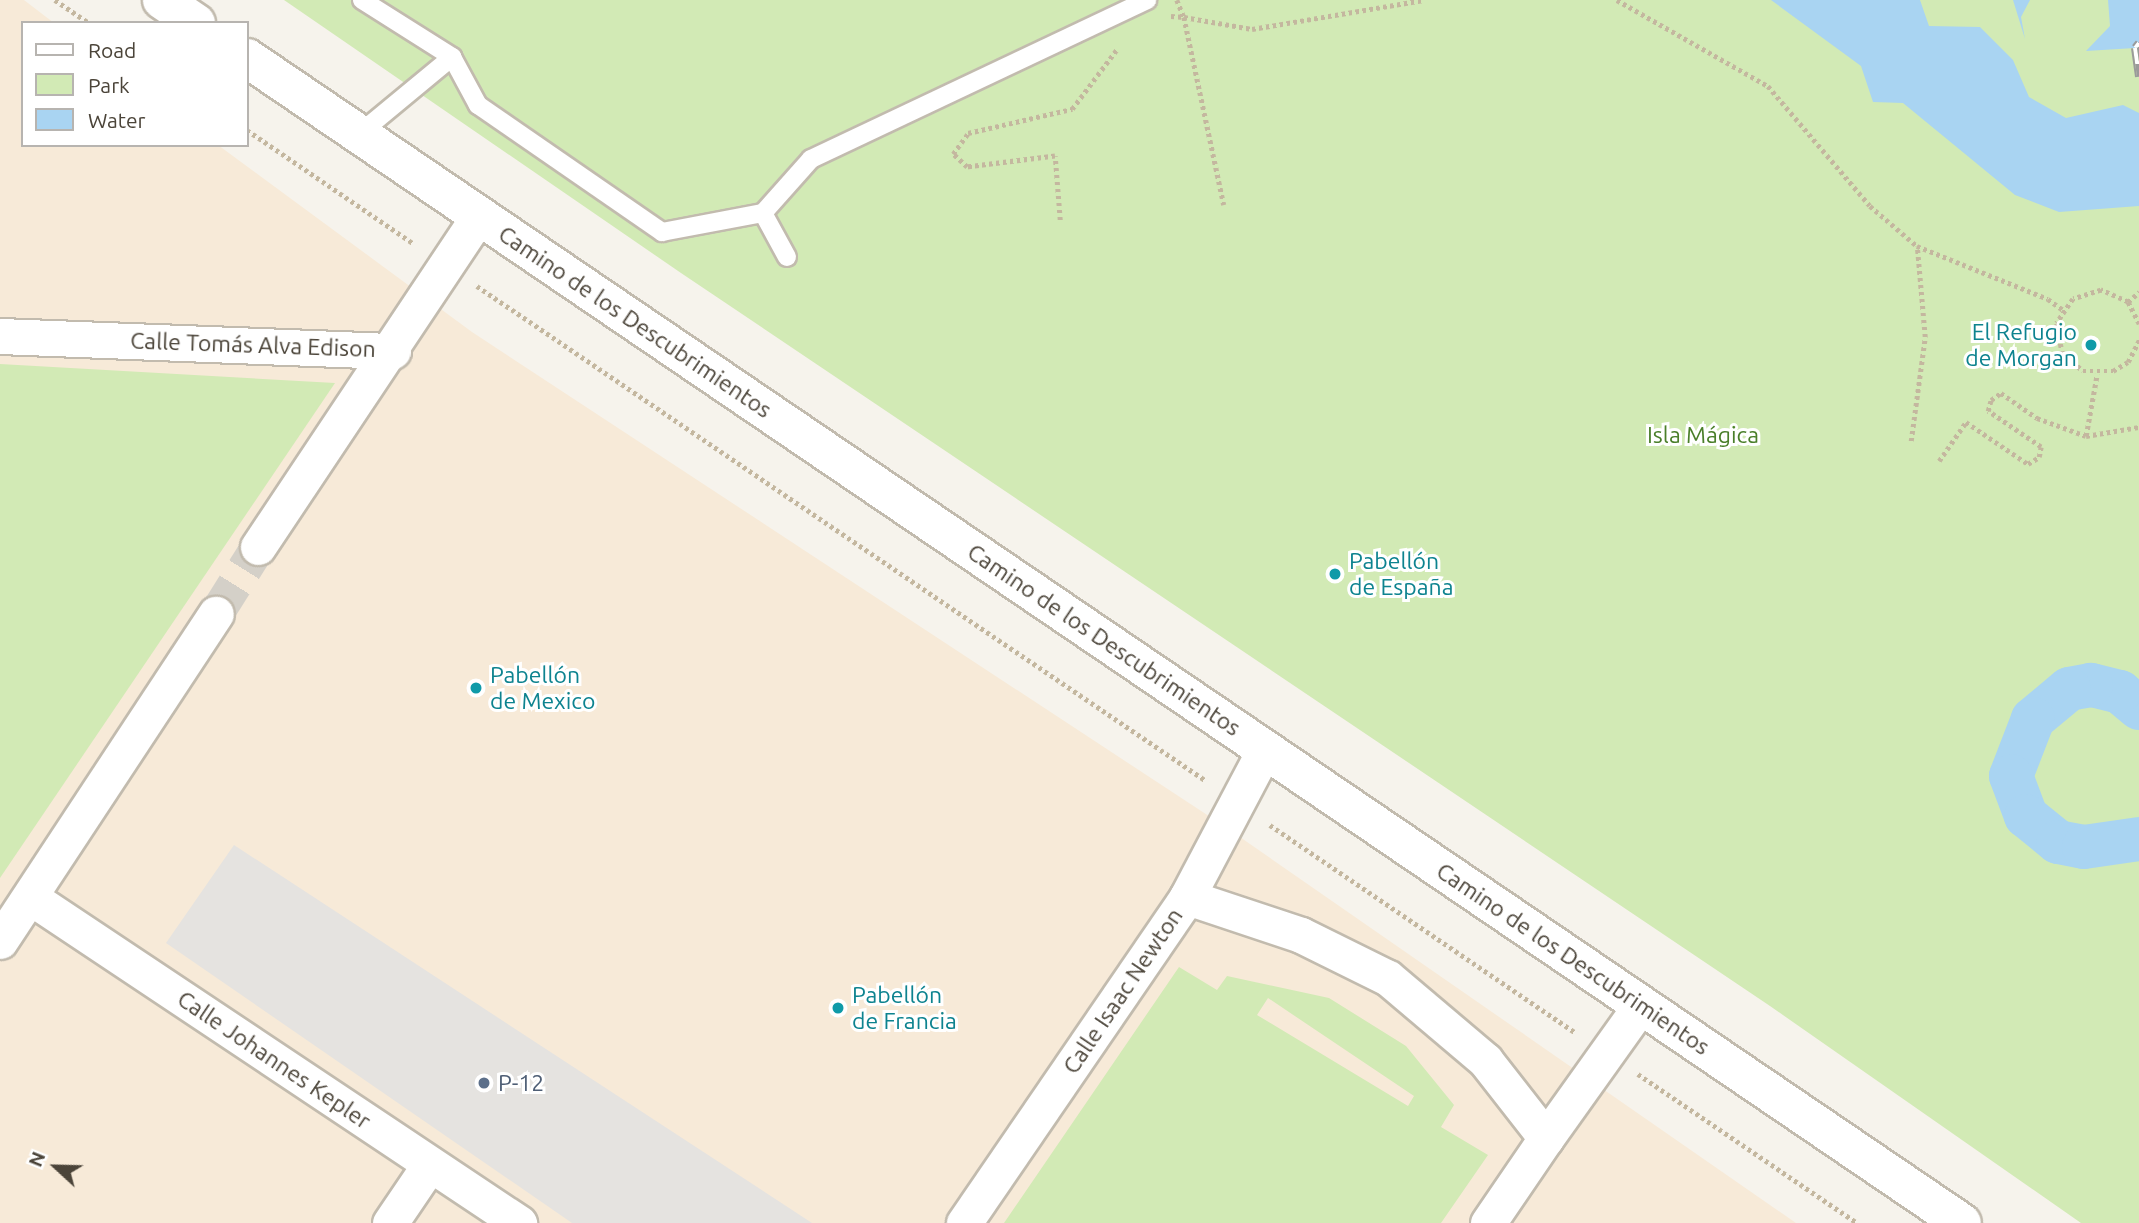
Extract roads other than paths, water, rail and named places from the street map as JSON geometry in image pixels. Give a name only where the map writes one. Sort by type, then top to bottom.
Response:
[{"type":"street","points":[[162,0],[192,21]]},
{"type":"street","name":"Camino de los Descubrimientos","points":[[248,59],[1962,1223]]},
{"type":"street","points":[[393,351],[479,216]]},
{"type":"street","name":"Calle Tomás Alva Edison","points":[[0,336],[393,351]]},
{"type":"street","name":"Calle Tomás Alva Edison","points":[[258,547],[393,351]]},
{"type":"street","points":[[0,942],[216,614]]},
{"type":"street","points":[[1187,897],[1265,749]]},
{"type":"street","name":"Calle Johannes Kepler","points":[[30,897],[519,1223]]},
{"type":"street","name":"Calle Isaac Newton","points":[[964,1223],[1187,897],[1301,935],[1388,978],[1485,1060],[1546,1138]]},
{"type":"street","points":[[1488,1223],[1641,1005]]},
{"type":"street","points":[[390,1223],[430,1164]]},
{"type":"lane","points":[[362,0],[452,57],[478,105],[662,232],[763,213],[811,159],[1152,8]]},
{"type":"lane","points":[[359,134],[452,57]]},
{"type":"lane","points":[[763,213],[788,257]]},
{"type":"water","points":[[1771,0],[1920,0],[1929,26],[1980,27],[2013,60],[2029,97],[2066,118],[2123,105],[2139,113],[2139,206],[2059,212],[2015,195],[1903,103],[1873,102],[1861,66]]},
{"type":"water","points":[[2013,0],[2030,0],[2021,17],[2025,39]]},
{"type":"water","points":[[2108,0],[2139,0],[2139,43],[2135,48],[2086,51],[2110,26]]},
{"type":"waterway","points":[[2139,708],[2120,692],[2091,685],[2069,689],[2033,719],[2011,776],[2026,816],[2058,842],[2084,847],[2139,839]]},
{"type":"tunnel","points":[[216,614],[258,547]]},
{"type":"railway","points":[[2139,43],[2135,48],[2139,77]]},
{"type":"place","name":"El Refugio de Morgan","points":[[2091,345]]},
{"type":"place","name":"Pabellón de España","points":[[1335,574]]},
{"type":"place","name":"Pabellón de Mexico","points":[[476,688]]},
{"type":"place","name":"Pabellón de Francia","points":[[838,1008]]},
{"type":"place","name":"P-12","points":[[484,1083]]},
{"type":"park label","name":"Isla Mágica","points":[[1703,435]]}]
